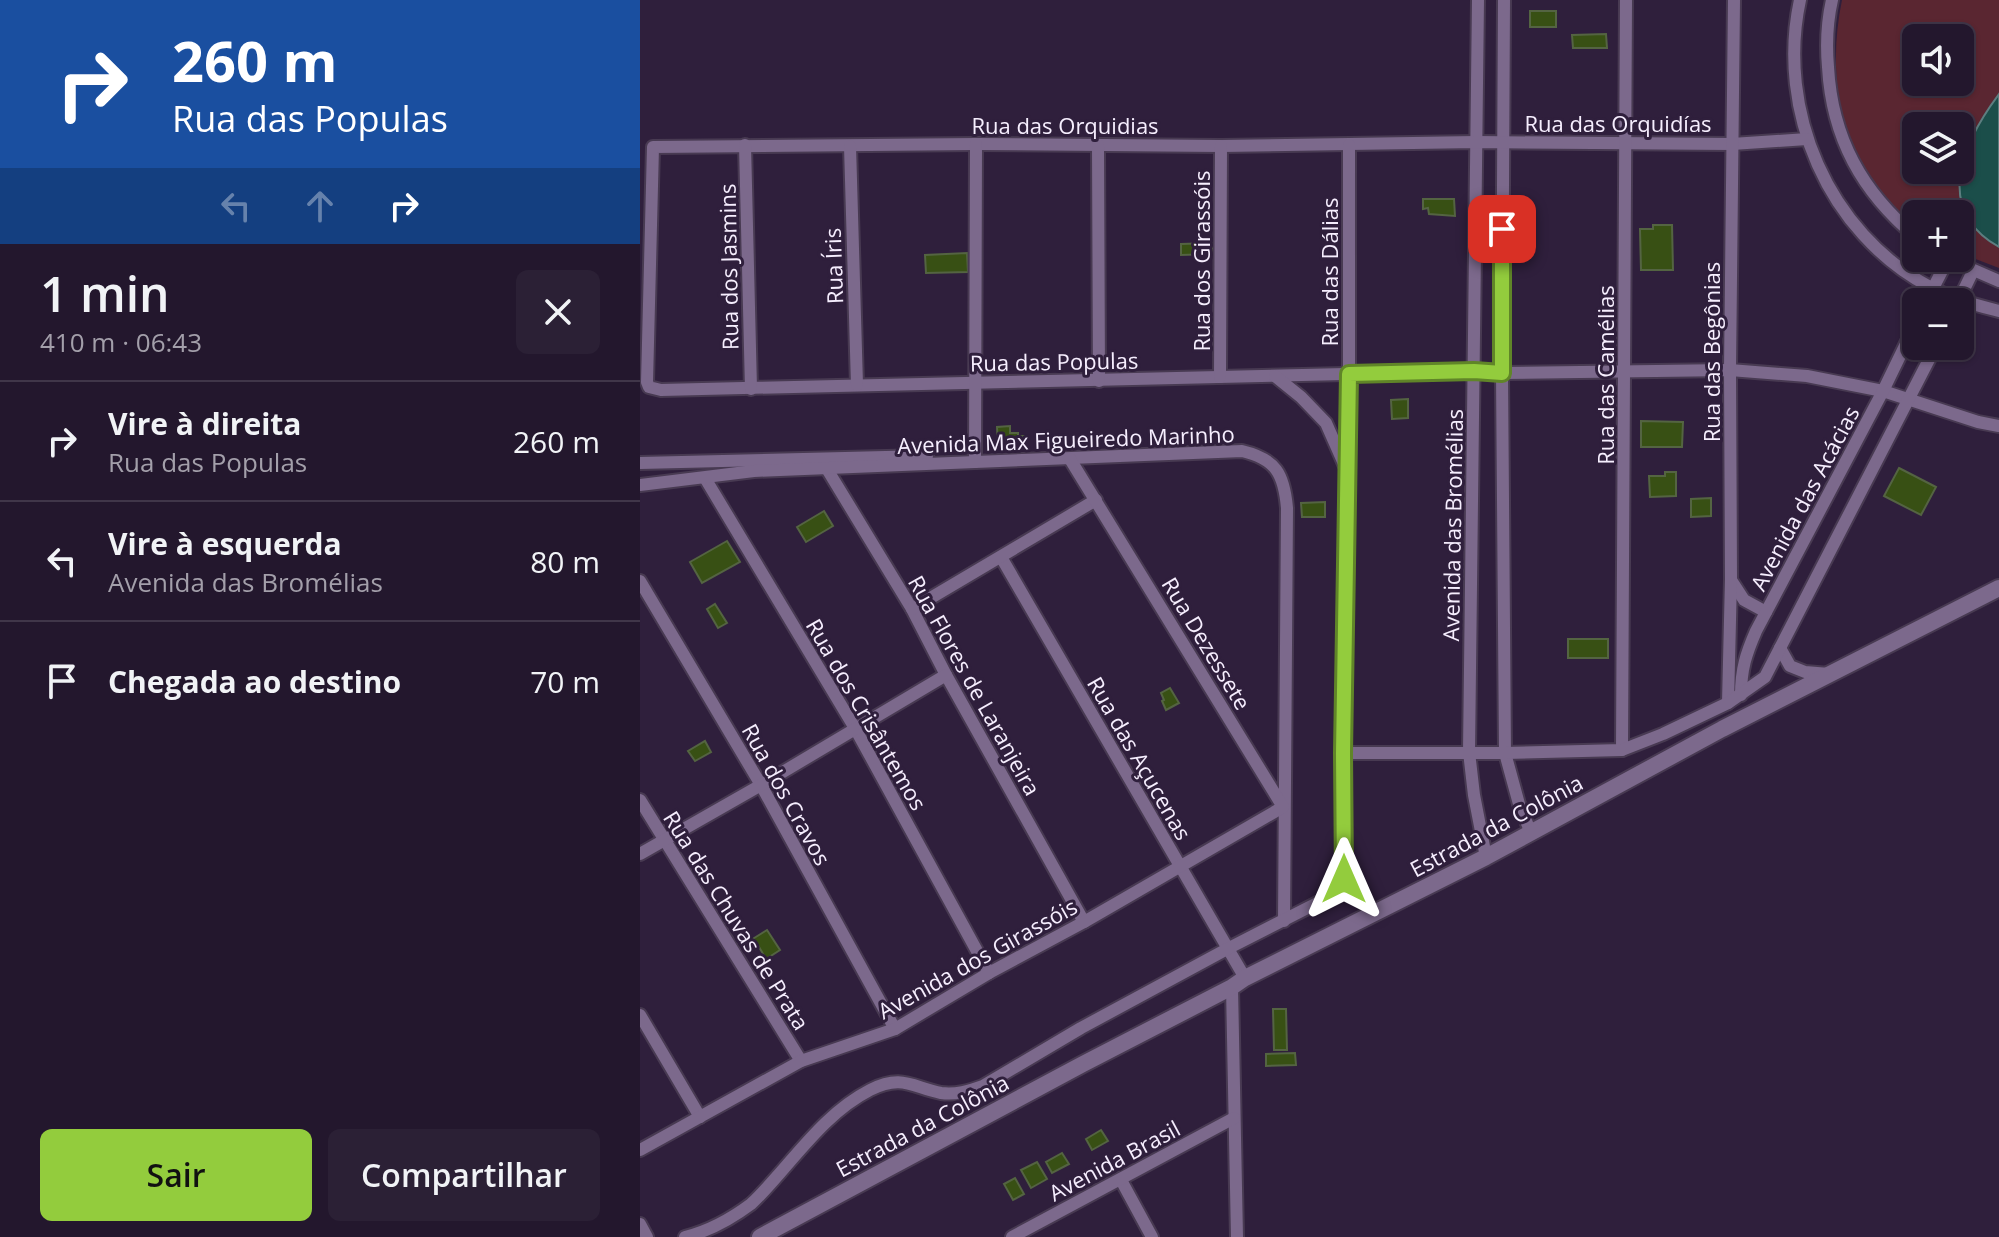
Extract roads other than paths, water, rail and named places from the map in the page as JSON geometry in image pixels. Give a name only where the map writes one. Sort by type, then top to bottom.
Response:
[{"type":"main road","name":"Estrada da Colônia","points":[[760,1237],[1083,1064],[1486,857],[1722,729],[1999,588]]},
{"type":"street","name":"Avenida das Bromélias","points":[[1478,0],[1469,752],[1486,857]]},
{"type":"street","points":[[1504,0],[1502,373],[1505,753],[1519,804],[1531,833]]},
{"type":"street","name":"Rua das Camélias","points":[[1622,750],[1626,0]]},
{"type":"street","name":"Rua das Begônias","points":[[1728,703],[1734,0]]},
{"type":"street","points":[[1800,0],[1794,27],[1794,78],[1800,114],[1820,171],[1832,193],[1862,233],[1899,267],[1931,288]]},
{"type":"street","points":[[1832,0],[1827,54],[1836,121],[1850,156],[1873,193],[1902,224]]},
{"type":"street","name":"Rua das Orquidías","points":[[1476,142],[1732,144],[1807,139]]},
{"type":"street","name":"Rua das Orquidias","points":[[646,374],[653,147],[976,144],[1221,146],[1476,142]]},
{"type":"street","points":[[640,463],[975,459],[976,144]]},
{"type":"street","name":"Rua dos Jasmins","points":[[745,145],[751,389]]},
{"type":"street","points":[[1098,145],[1099,381]]},
{"type":"street","name":"Rua das Dálias","points":[[1284,921],[1333,895],[1344,879],[1349,145]]},
{"type":"street","name":"Rua Íris","points":[[850,146],[857,385]]},
{"type":"street","name":"Rua dos Girassóis","points":[[1220,377],[1221,146]]},
{"type":"street","points":[[1974,271],[1999,281]]},
{"type":"street","points":[[1974,305],[1999,311]]},
{"type":"street","name":"Avenida das Acácias","points":[[1741,695],[1741,671],[1746,654],[1902,352]]},
{"type":"street","points":[[1343,753],[1622,750],[1663,734],[1741,695],[1765,677],[1929,360]]},
{"type":"street","name":"Rua das Populas","points":[[646,374],[649,387],[661,390],[1474,371],[1730,370],[1807,376],[1883,391],[1999,426]]},
{"type":"street","points":[[1275,376],[1308,403],[1326,423],[1347,472]]},
{"type":"street","name":"Avenida Max Figueiredo Marinho","points":[[640,485],[754,471],[975,459],[1070,459],[1242,451],[1256,454],[1271,463],[1285,487],[1287,508],[1284,921]]},
{"type":"street","name":"Rua Dezessete","points":[[1070,459],[1283,807]]},
{"type":"street","name":"Rua Flores de Laranjeira","points":[[827,469],[912,609],[1084,922]]},
{"type":"street","name":"Rua dos Crisântemos","points":[[705,478],[856,730],[989,973]]},
{"type":"street","points":[[912,609],[1096,500]]},
{"type":"street","name":"Rua das Açucenas","points":[[1001,557],[1229,948],[1239,983]]},
{"type":"street","points":[[1731,579],[1744,600],[1766,612]]},
{"type":"street","name":"Rua dos Cravos","points":[[640,581],[761,785],[895,1029]]},
{"type":"street","points":[[1780,648],[1790,666],[1805,672],[1830,674]]},
{"type":"street","points":[[640,854],[946,675]]},
{"type":"street","name":"Rua das Chuvas de Prata","points":[[640,800],[801,1061]]},
{"type":"street","name":"Avenida dos Girassóis","points":[[640,1150],[801,1061],[895,1029],[1283,807]]},
{"type":"street","points":[[685,1237],[702,1233],[752,1203],[828,1120],[869,1091],[895,1082],[943,1093],[968,1092],[983,1086],[1081,1028],[1284,921]]},
{"type":"street","points":[[1237,1237],[1234,1118],[1239,983]]},
{"type":"street","points":[[640,1015],[700,1117]]},
{"type":"street","name":"Avenida Brasil","points":[[1020,1235],[1234,1118]]},
{"type":"street","points":[[1121,1180],[1152,1237]]},
{"type":"street","points":[[640,1224],[647,1237]]}]
